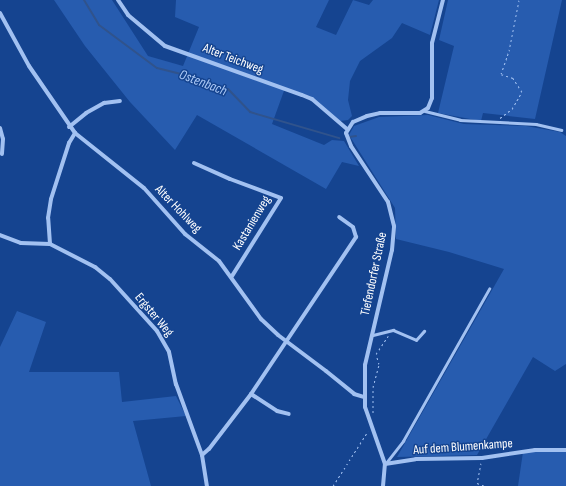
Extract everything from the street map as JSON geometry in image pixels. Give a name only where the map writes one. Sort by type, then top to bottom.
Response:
[{"type":"street","name":"Alter Teichweg","points":[[118,0],[128,15],[164,46],[307,97],[347,130]]},
{"type":"street","points":[[347,130],[359,119],[380,113],[411,114],[425,111],[431,102],[432,43],[443,0]]},
{"type":"street","name":"Alter Hohlweg","points":[[0,14],[29,66],[69,127],[144,188],[185,234],[219,260],[232,276],[261,319],[286,342],[326,370],[354,394],[364,397]]},
{"type":"street","points":[[69,127],[86,113],[104,103],[120,101]]},
{"type":"street","points":[[0,128],[3,139],[2,154]]},
{"type":"street","name":"Tiefendorfer Straße","points":[[347,130],[346,136],[351,146],[388,202],[394,226],[392,250],[365,365],[364,397],[370,421],[385,464],[383,486]]},
{"type":"street","points":[[50,244],[48,218],[51,199],[69,143],[75,133]]},
{"type":"street","name":"Kastanienweg","points":[[194,163],[230,180],[281,198],[232,276]]},
{"type":"street","points":[[202,454],[210,449],[251,394],[356,237],[353,227],[339,217]]},
{"type":"street","name":"Ergster Weg","points":[[0,235],[21,243],[50,244],[104,273],[163,339],[202,454],[207,486]]},
{"type":"street","points":[[251,394],[277,411],[289,414]]},
{"type":"street","name":"Auf dem Blumenkampe","points":[[385,464],[416,459],[482,458],[535,450],[566,450]]},
{"type":"lane","points":[[425,111],[460,120],[536,124],[561,130]]},
{"type":"lane","points":[[385,464],[403,441],[489,289]]},
{"type":"lane","points":[[371,335],[391,330],[416,340],[424,331]]},
{"type":"path","points":[[494,122],[512,109],[522,92],[513,78],[501,74],[509,51],[518,0]]},
{"type":"path","points":[[370,421],[373,418],[373,387],[379,364],[376,354],[391,330]]},
{"type":"path","points":[[333,486],[367,432],[373,429]]},
{"type":"path","points":[[482,458],[477,483],[485,486]]},
{"type":"shaded area","points":[[54,0],[112,0],[148,56],[183,66],[199,27],[175,17],[176,0],[329,0],[316,27],[336,35],[353,0],[369,5],[373,0],[439,0],[430,35],[402,23],[392,38],[360,61],[350,81],[348,100],[352,116],[348,120],[340,121],[310,96],[285,88],[272,124],[324,145],[332,140],[344,141],[359,166],[342,162],[326,189],[197,115],[175,150],[130,102],[85,46]]},
{"type":"shaded area","points":[[448,0],[562,0],[535,119],[483,113],[481,121],[438,113],[454,46],[439,40]]},
{"type":"shaded area","points":[[428,115],[464,124],[526,126],[560,132],[566,136],[566,364],[555,371],[533,357],[477,455],[397,457],[504,269],[449,252],[396,239],[395,208],[349,135],[354,126],[379,117]]},
{"type":"shaded area","points":[[17,311],[46,322],[29,372],[119,372],[122,402],[176,396],[186,416],[133,421],[151,486],[0,486],[0,347]]},
{"type":"shaded area","points":[[549,448],[566,449],[566,486],[518,486],[523,452]]},
{"type":"waterway","name":"Ostenbach","points":[[84,0],[99,25],[157,68],[194,77],[207,85],[228,89],[250,112],[339,138]]},
{"type":"waterway","name":"Ostenbach","points":[[349,137],[356,136]]}]
